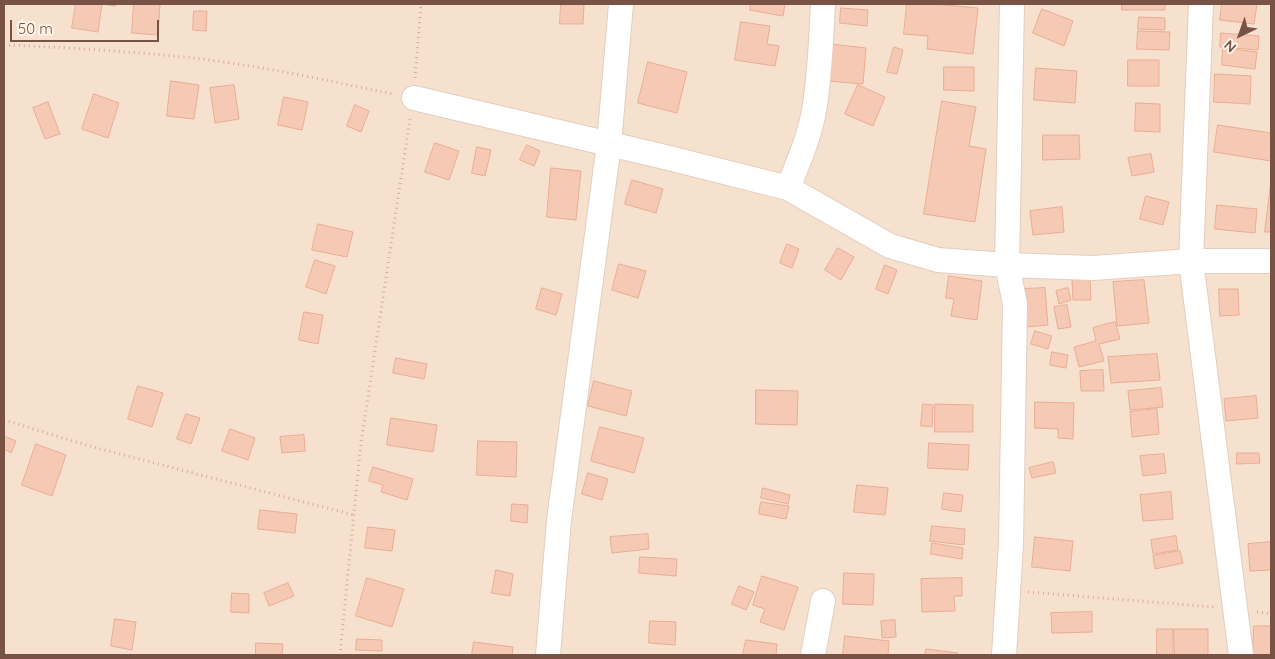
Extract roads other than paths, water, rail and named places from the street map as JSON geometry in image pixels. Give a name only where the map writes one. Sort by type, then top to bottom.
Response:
[{"type":"street","points":[[548,655],[559,520],[609,144],[621,4]]},
{"type":"street","points":[[788,188],[804,149],[814,112],[820,61],[823,4]]},
{"type":"street","points":[[1004,655],[1012,535],[1015,304],[1008,265],[1012,4]]},
{"type":"street","points":[[1201,4],[1192,261],[1241,655]]},
{"type":"street","points":[[414,98],[788,188],[890,246],[938,260],[1093,268],[1192,261],[1271,260]]},
{"type":"street","points":[[813,655],[823,601]]}]
